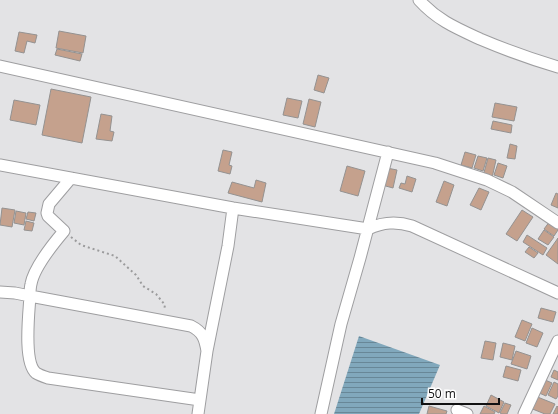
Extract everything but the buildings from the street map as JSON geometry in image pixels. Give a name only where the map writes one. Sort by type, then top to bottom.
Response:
[{"type":"street","points":[[419,0],[428,11],[444,22],[460,30],[498,47],[558,67]]},
{"type":"street","points":[[0,66],[435,163],[487,180],[512,192],[558,223]]},
{"type":"street","points":[[321,414],[341,324],[388,152]]},
{"type":"street","points":[[0,165],[233,208],[368,229],[379,224],[402,223],[412,226],[558,293]]},
{"type":"street","points":[[71,178],[49,204],[47,213],[48,216],[64,231],[36,270],[31,283],[28,348],[31,364],[36,373],[48,378],[200,400]]},
{"type":"street","points":[[198,414],[207,352],[228,246],[233,208]]},
{"type":"street","points":[[0,292],[14,293],[191,326],[205,338],[207,352]]},
{"type":"street","points":[[524,414],[558,341]]},
{"type":"path","points":[[64,231],[81,245],[116,256],[136,275],[143,286],[156,294],[165,305],[163,320]]},
{"type":"water","points":[[359,336],[440,365],[419,414],[334,414]]}]
